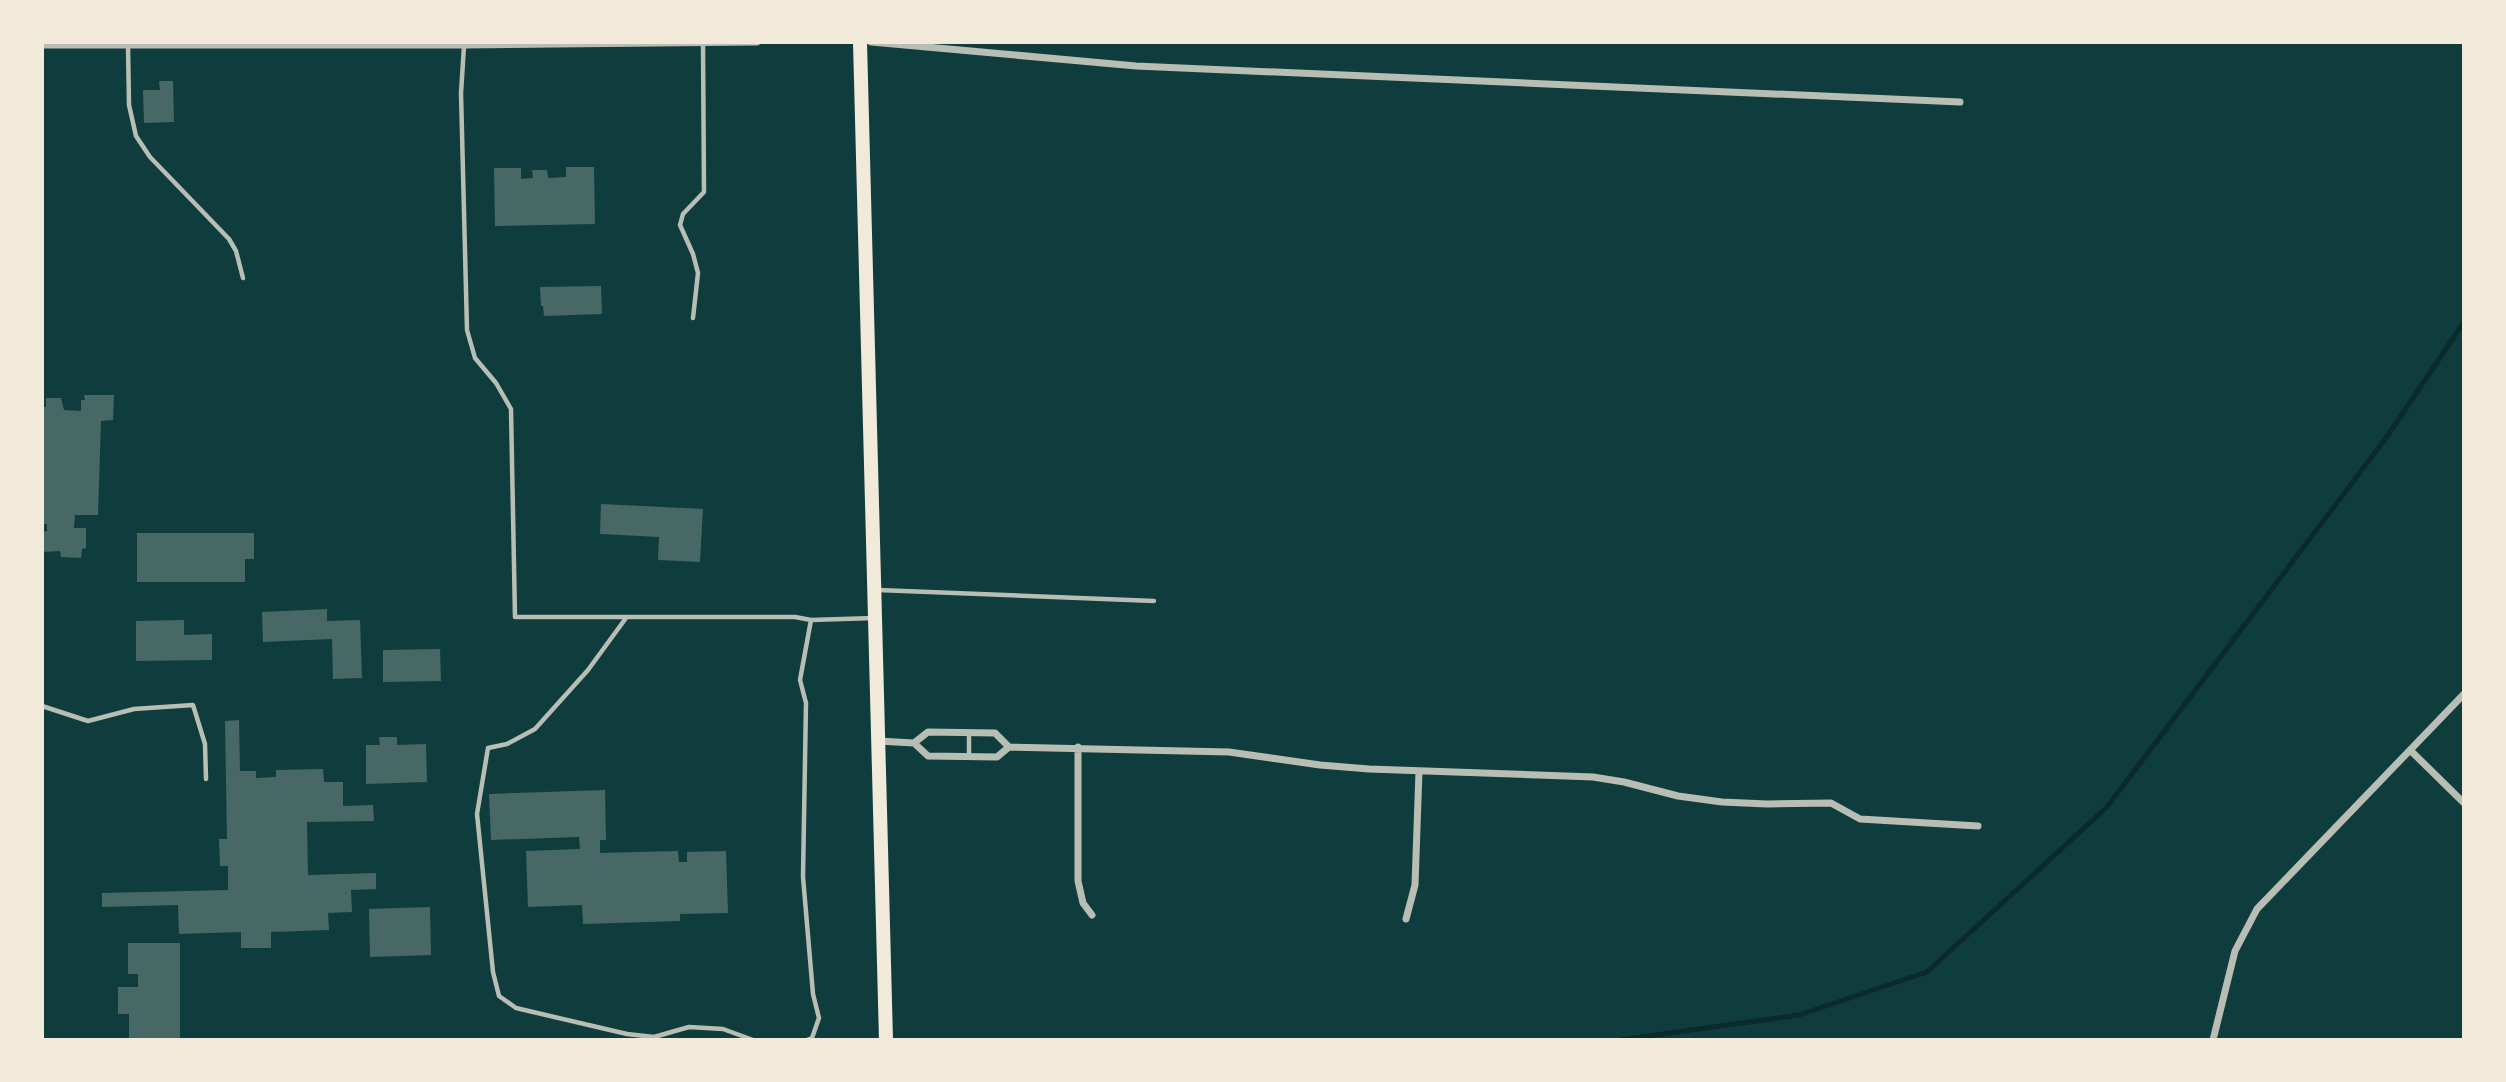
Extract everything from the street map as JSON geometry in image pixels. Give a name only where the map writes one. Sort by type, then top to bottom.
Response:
[{"type":"main road","points":[[860,42],[886,1040]]},
{"type":"street","points":[[42,45],[757,42]]},
{"type":"street","points":[[871,42],[1136,66],[1959,102]]},
{"type":"street","points":[[2213,1040],[2235,951],[2257,909],[2464,694]]},
{"type":"street","points":[[914,743],[928,732],[995,733],[1009,747]]},
{"type":"street","points":[[878,741],[914,743],[928,756],[997,757],[1009,747],[1078,747],[1228,752],[1320,765],[1593,778],[1624,782],[1678,796],[1722,802],[1831,803],[1860,819],[1978,826]]},
{"type":"street","points":[[1078,747],[1078,881],[1083,903],[1091,915]]},
{"type":"street","points":[[2410,750],[2464,803]]},
{"type":"street","points":[[1406,919],[1415,885],[1419,771]]},
{"type":"lane","points":[[693,318],[698,273],[693,254],[680,226],[683,214],[704,192],[703,43]]},
{"type":"lane","points":[[128,45],[130,105],[136,136],[150,158],[229,239],[236,251],[243,278]]},
{"type":"lane","points":[[464,45],[461,93],[467,330],[475,358],[496,383],[511,409],[515,617],[795,617],[811,621],[874,618]]},
{"type":"lane","points":[[873,590],[1154,601]]},
{"type":"lane","points":[[626,617],[588,670],[535,729],[507,744],[488,748],[477,814],[493,972],[499,996],[516,1008],[627,1034],[654,1038],[689,1027],[723,1029],[753,1040]]},
{"type":"lane","points":[[807,1040],[812,1038],[818,1018],[813,994],[803,877],[807,703],[800,680],[811,621]]},
{"type":"lane","points":[[42,706],[88,721],[134,709],[193,705],[205,744],[206,779]]},
{"type":"lane","points":[[969,733],[969,757]]},
{"type":"building","points":[[159,81],[173,81],[174,122],[144,123],[143,90],[160,90]]},
{"type":"building","points":[[566,167],[594,167],[595,224],[495,226],[494,168],[521,168],[521,179],[533,178],[532,170],[547,170],[548,178],[566,177]]},
{"type":"building","points":[[601,286],[602,314],[544,316],[540,287]]},
{"type":"building","points":[[84,395],[114,395],[113,420],[101,421],[98,515],[75,515],[74,528],[86,528],[86,548],[82,549],[81,558],[61,557],[60,551],[42,552],[42,532],[47,531],[47,524],[43,524],[42,518],[42,407],[46,407],[46,398],[61,398],[64,410],[81,411]]},
{"type":"building","points":[[601,504],[703,509],[700,562],[658,560],[659,537],[600,534]]},
{"type":"building","points":[[137,533],[254,533],[254,559],[245,559],[245,582],[137,582]]},
{"type":"building","points":[[327,609],[327,621],[360,620],[362,678],[333,679],[332,639],[263,642],[262,612]]},
{"type":"building","points":[[184,620],[184,635],[212,634],[212,660],[136,661],[136,621]]},
{"type":"building","points":[[440,649],[441,681],[383,682],[383,650]]},
{"type":"building","points":[[239,720],[240,771],[256,771],[256,778],[276,777],[276,770],[323,769],[324,782],[343,782],[343,806],[373,805],[374,821],[307,822],[308,875],[376,873],[376,889],[351,890],[352,912],[328,913],[329,930],[271,932],[271,948],[241,948],[241,932],[179,934],[178,905],[102,907],[102,893],[228,890],[228,866],[220,866],[219,839],[227,839],[225,721]]},
{"type":"building","points":[[379,737],[397,737],[397,745],[426,744],[427,782],[366,784],[366,745],[380,745]]},
{"type":"building","points":[[605,790],[606,840],[600,840],[600,853],[678,851],[679,862],[687,862],[687,852],[726,851],[728,913],[680,914],[680,921],[583,924],[582,905],[528,907],[526,851],[580,849],[579,837],[491,840],[489,794]]},
{"type":"building","points":[[430,907],[431,955],[370,957],[369,909]]},
{"type":"building","points":[[128,943],[180,943],[180,1040],[129,1040],[129,1014],[118,1014],[118,987],[138,987],[138,974],[128,974]]},
{"type":"waterway","points":[[1620,1040],[1799,1015],[1927,972],[2107,807],[2386,438],[2464,322]]}]
